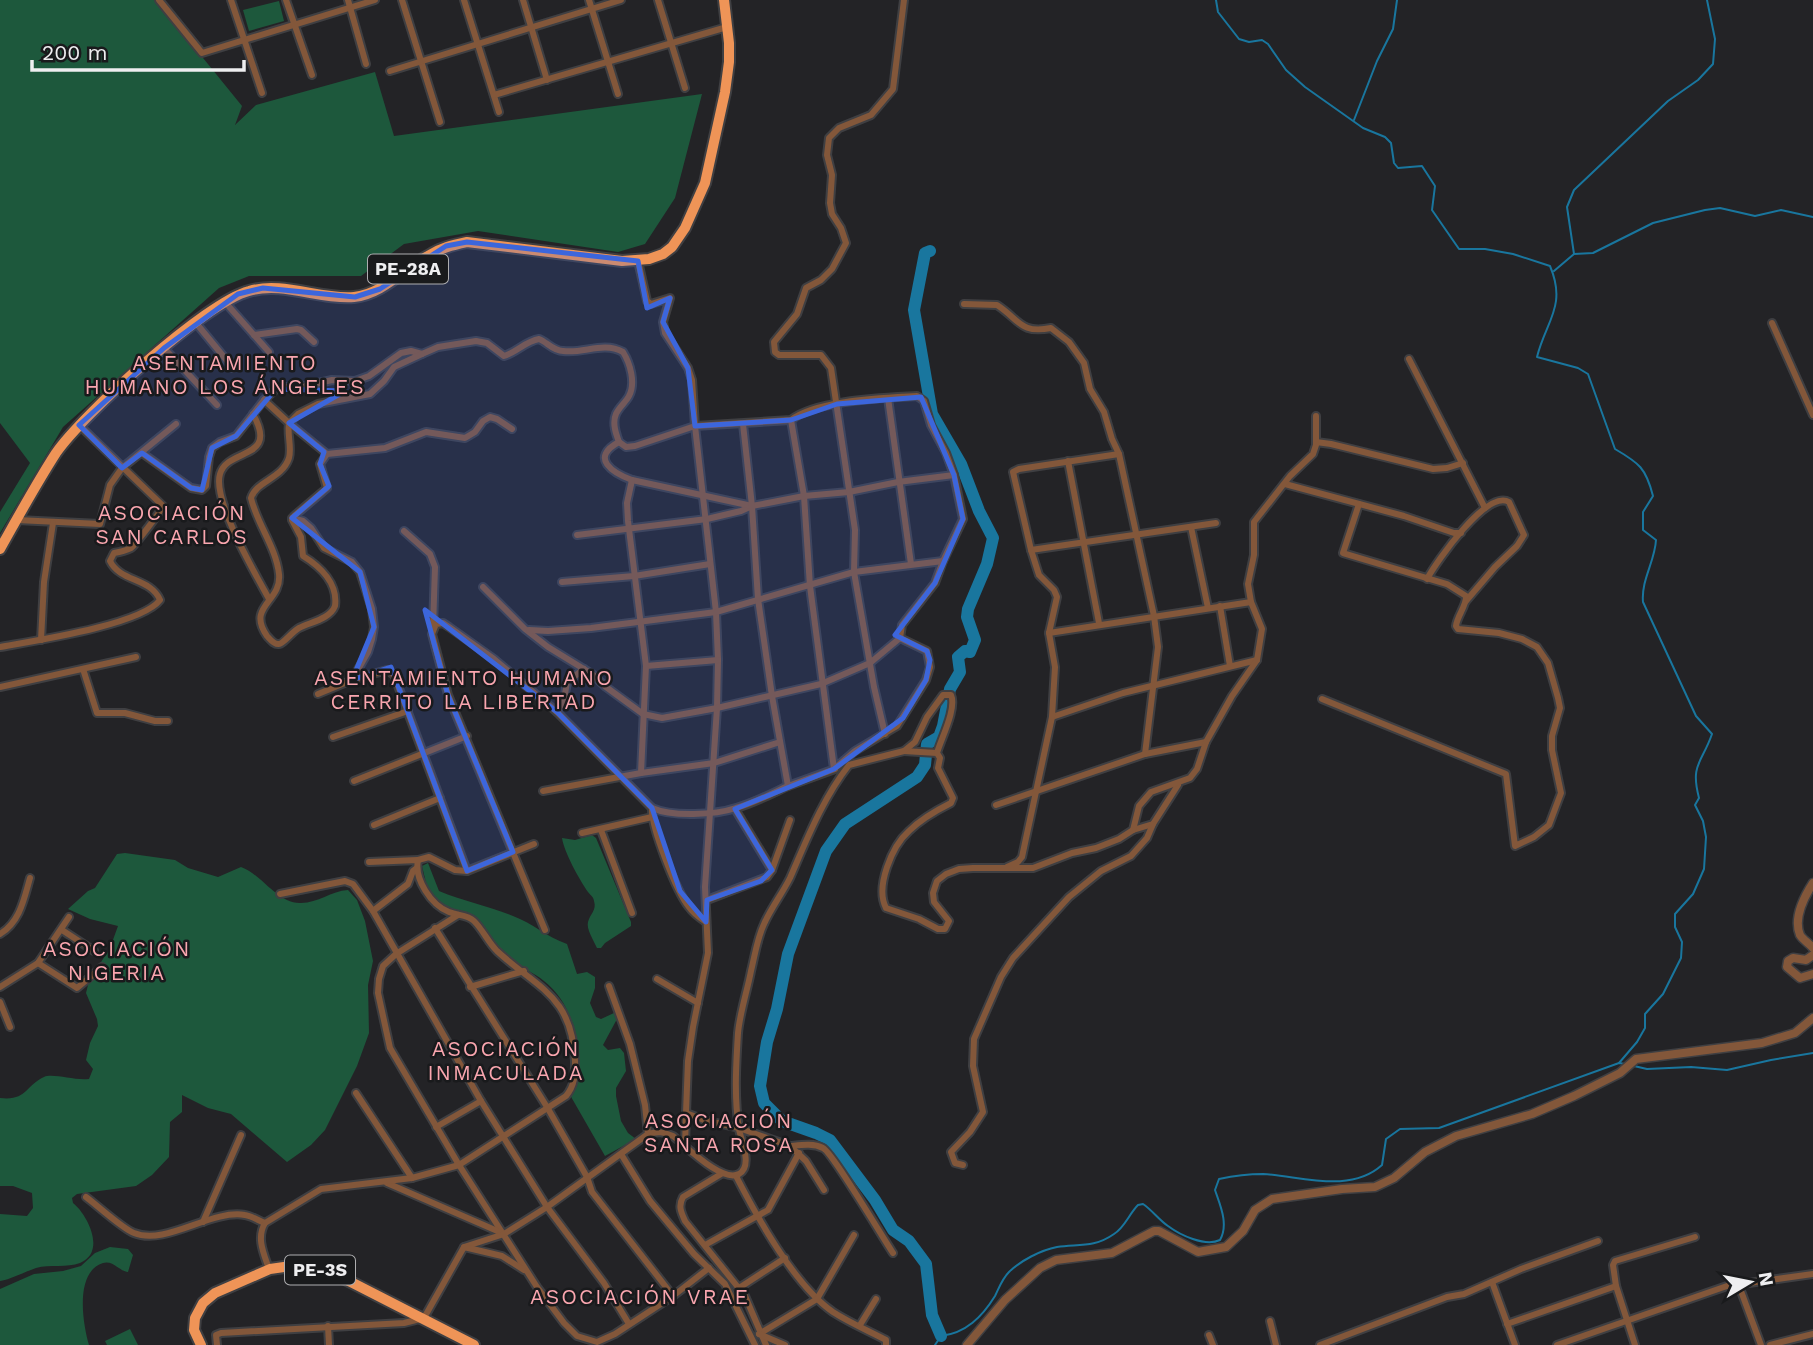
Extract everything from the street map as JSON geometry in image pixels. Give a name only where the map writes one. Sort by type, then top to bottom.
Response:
[{"type":"highway","name":"PE-28A","points":[[0,549],[57,452],[79,425],[164,348],[224,301],[239,294],[263,288],[355,297],[380,289],[426,256],[446,246],[467,242],[622,261],[638,261],[663,254],[672,247],[685,228],[705,183],[729,62],[729,26],[724,0]]},
{"type":"highway","name":"PE-3S","points":[[201,1345],[194,1328],[195,1318],[203,1303],[215,1293],[269,1269],[298,1265],[345,1279],[406,1317],[424,1318],[474,1345]]},
{"type":"street","points":[[159,0],[202,53],[375,0]]},
{"type":"street","points":[[231,0],[262,93]]},
{"type":"street","points":[[286,0],[312,75]]},
{"type":"street","points":[[348,0],[366,64]]},
{"type":"street","points":[[402,0],[440,122]]},
{"type":"street","points":[[464,0],[499,112]]},
{"type":"street","points":[[523,0],[547,80]]},
{"type":"street","points":[[589,0],[618,94]]},
{"type":"street","points":[[390,71],[621,0]]},
{"type":"street","points":[[658,0],[685,88]]},
{"type":"street","points":[[885,734],[854,572],[855,530],[831,368],[825,358],[815,354],[779,355],[775,352],[774,342],[797,314],[806,288],[832,269],[843,251],[845,237],[830,203],[832,175],[827,155],[829,138],[839,128],[871,115],[893,89],[904,0]]},
{"type":"street","points":[[494,94],[729,26]]},
{"type":"street","points":[[638,261],[647,301],[651,304],[670,298],[663,322],[669,341],[688,368],[692,380],[716,612],[717,708],[705,887],[708,953],[688,1060],[685,1146]]},
{"type":"street","points":[[224,301],[269,352]]},
{"type":"street","points":[[964,304],[997,305],[1022,327],[1033,331],[1051,328],[1069,342],[1084,363],[1090,389],[1104,412],[1119,454],[1158,647],[1146,754]]},
{"type":"street","points":[[196,323],[233,368]]},
{"type":"street","points":[[1772,323],[1813,415]]},
{"type":"street","points":[[254,335],[297,329],[314,342]]},
{"type":"street","points":[[292,518],[301,537],[303,556],[315,562],[332,585],[335,607],[330,614],[295,630],[277,645],[272,642],[260,622],[260,612],[277,590],[278,568],[251,498],[255,489],[278,475],[289,459],[289,424],[298,414],[318,404],[370,394],[394,367],[438,347],[476,341],[487,343],[504,356],[538,339],[557,351],[591,347],[618,349],[623,352],[632,383],[628,398],[616,414],[614,422],[619,442],[626,447],[695,426],[791,420],[798,415],[837,404],[921,397],[954,475],[963,519],[935,583],[902,625],[900,638],[870,663],[821,684],[663,718],[643,714],[525,629],[483,587]]},
{"type":"street","points":[[164,348],[217,405]]},
{"type":"street","points":[[142,453],[191,488],[202,490],[206,486],[212,449],[220,442],[233,439],[264,400],[280,388],[301,387],[332,380],[355,381],[369,376],[401,353],[411,351],[422,354]]},
{"type":"street","points":[[1409,359],[1485,508]]},
{"type":"street","points":[[888,398],[911,564]]},
{"type":"street","points":[[264,400],[327,454],[384,448],[426,432],[465,438],[490,417],[512,429]]},
{"type":"street","points":[[253,414],[261,428],[259,440],[254,448],[225,465],[219,479],[224,505],[236,537],[270,600]]},
{"type":"street","points":[[1133,830],[1142,801],[1157,789],[1179,784],[1190,778],[1197,769],[1206,742],[1232,696],[1257,660],[1262,629],[1251,602],[1248,584],[1254,555],[1254,522],[1313,454],[1316,416]]},
{"type":"street","points":[[791,420],[804,496],[810,586],[834,769]]},
{"type":"street","points":[[17,520],[100,524],[110,485],[122,468],[176,424]]},
{"type":"street","points":[[743,424],[758,598],[788,786]]},
{"type":"street","points":[[0,647],[129,619],[158,603],[158,595],[148,586],[117,572],[110,561],[114,553],[124,551],[136,543],[147,526],[162,511],[163,506],[79,425]]},
{"type":"street","points":[[619,442],[607,451],[605,462],[614,472],[632,480],[752,506]]},
{"type":"street","points":[[1316,442],[1433,470],[1462,463]]},
{"type":"street","points":[[292,518],[327,488],[320,464],[327,454]]},
{"type":"street","points":[[1004,869],[1022,857],[1052,717],[1055,667],[1049,633],[1056,593],[1039,575],[1013,472],[1119,454]]},
{"type":"street","points":[[1068,461],[1099,624]]},
{"type":"street","points":[[577,535],[707,519],[752,506],[804,496],[849,492],[954,475]]},
{"type":"street","points":[[632,480],[627,503],[646,666],[641,773]]},
{"type":"street","points":[[1285,484],[1461,533]]},
{"type":"street","points":[[1322,699],[1502,772],[1508,778],[1515,846],[1549,825],[1562,793],[1552,750],[1552,736],[1560,708],[1548,663],[1537,647],[1522,639],[1499,633],[1458,629],[1456,626],[1466,601],[1524,535],[1509,502],[1499,499],[1485,508],[1461,533],[1427,579]]},
{"type":"street","points":[[1359,504],[1343,553],[1447,584],[1462,592],[1466,601]]},
{"type":"street","points":[[292,518],[303,521],[311,528],[324,548],[352,562],[367,588],[374,626],[368,652],[352,680]]},
{"type":"street","points":[[41,640],[44,582],[53,523]]},
{"type":"street","points":[[1031,550],[1216,523]]},
{"type":"street","points":[[1191,527],[1208,608]]},
{"type":"street","points":[[404,531],[433,559],[435,567],[432,634],[448,695],[545,930]]},
{"type":"street","points":[[525,629],[548,631],[716,612],[854,572],[943,561]]},
{"type":"street","points":[[562,582],[634,576],[710,564]]},
{"type":"street","points":[[1049,633],[1251,602]]},
{"type":"street","points":[[1220,606],[1230,666]]},
{"type":"street","points":[[433,628],[436,624],[449,627],[494,659],[557,712],[652,808],[665,814],[735,809],[834,769],[904,751],[937,753]]},
{"type":"street","points":[[834,769],[862,746],[897,726],[918,688],[926,680],[930,667],[927,651],[900,638]]},
{"type":"street","points":[[0,687],[136,657]]},
{"type":"street","points":[[646,666],[718,660]]},
{"type":"street","points":[[1052,717],[1155,685],[1257,660]]},
{"type":"street","points":[[83,669],[95,712],[125,713],[155,721],[168,721]]},
{"type":"street","points":[[557,712],[564,700],[567,682],[584,669]]},
{"type":"street","points":[[318,694],[352,680],[391,671],[467,871]]},
{"type":"street","points":[[904,751],[915,742],[935,705],[949,694],[954,703],[937,753],[940,758],[938,772],[953,798],[951,803],[905,834],[892,856],[882,883],[882,901],[886,908],[919,919],[938,929],[945,929],[949,921],[934,902],[933,893],[937,881],[946,874],[959,869],[1032,868],[1072,853],[1096,848],[1133,830],[1153,824]]},
{"type":"street","points":[[333,737],[408,711]]},
{"type":"street","points":[[354,781],[467,736]]},
{"type":"street","points":[[996,805],[1146,754],[1206,742]]},
{"type":"street","points":[[543,791],[620,775],[713,763],[780,743]]},
{"type":"street","points":[[424,1318],[464,1247],[504,1234],[547,1207],[648,1134],[664,1132],[721,1174],[736,1176],[746,1168],[735,1080],[739,1019],[756,947],[764,923],[784,890],[821,809],[849,765]]},
{"type":"street","points":[[963,1165],[955,1163],[951,1152],[970,1132],[983,1112],[973,1066],[974,1039],[1001,977],[1013,958],[1069,897],[1101,871],[1131,856],[1147,838],[1179,784]]},
{"type":"street","points":[[374,825],[440,798]]},
{"type":"street","points":[[652,808],[652,817],[680,891],[689,907],[706,922]]},
{"type":"street","points":[[735,809],[772,870]]},
{"type":"street","points":[[582,833],[652,817]]},
{"type":"street","points":[[707,900],[761,881],[772,870],[790,820]]},
{"type":"street","points":[[601,830],[632,913]]},
{"type":"street","points":[[373,911],[408,884],[417,864],[429,856],[455,870],[467,871],[534,844]]},
{"type":"street","points":[[369,862],[417,864]]},
{"type":"street","points":[[269,1269],[260,1236],[265,1223],[321,1189],[412,1178],[459,1165],[566,1096],[572,1089],[575,1071],[572,1035],[557,1003],[524,971],[495,949],[474,920],[444,910],[434,901],[419,877],[417,864]]},
{"type":"street","points":[[0,934],[9,929],[18,916],[30,878]]},
{"type":"street","points":[[280,894],[349,881],[373,911],[481,1101],[547,1207],[604,1283],[629,1324]]},
{"type":"street","points":[[1813,883],[1801,904],[1799,928],[1802,939],[1813,948]]},
{"type":"street","points":[[458,915],[396,954],[383,967],[379,979],[380,1009],[390,1048],[459,1165],[527,1272],[564,1323],[583,1339],[597,1342],[607,1339],[673,1296],[709,1268]]},
{"type":"street","points":[[0,987],[38,963],[69,917]]},
{"type":"street","points":[[435,928],[547,1107],[587,1177],[592,1192],[673,1296]]},
{"type":"street","points":[[62,930],[94,951]]},
{"type":"street","points":[[1813,955],[1806,960],[1793,958],[1788,961],[1787,967],[1800,978],[1813,974]]},
{"type":"street","points":[[38,963],[77,988],[102,967]]},
{"type":"street","points":[[471,986],[524,971]]},
{"type":"street","points":[[657,979],[698,1003]]},
{"type":"street","points":[[609,986],[630,1044],[645,1105],[648,1134]]},
{"type":"street","points":[[0,1002],[10,1027]]},
{"type":"street","points":[[967,1345],[1005,1300],[1041,1268],[1056,1260],[1112,1253],[1154,1231],[1159,1231],[1198,1252],[1226,1247],[1243,1230],[1255,1210],[1272,1199],[1374,1187],[1394,1178],[1425,1152],[1456,1136],[1532,1114],[1626,1069],[1632,1062],[1650,1057],[1762,1043],[1795,1033],[1813,1018]]},
{"type":"street","points":[[356,1093],[412,1178]]},
{"type":"street","points":[[436,1127],[481,1101]]},
{"type":"street","points":[[686,1113],[790,1146],[799,1153],[824,1190]]},
{"type":"street","points":[[203,1222],[241,1135]]},
{"type":"street","points":[[790,1146],[804,1144],[825,1148],[833,1156],[840,1172],[893,1253]]},
{"type":"street","points":[[705,1245],[768,1210],[799,1153]]},
{"type":"street","points":[[621,1154],[650,1201],[694,1254],[725,1284],[755,1345]]},
{"type":"street","points":[[721,1174],[683,1197],[680,1211],[685,1221],[739,1288],[749,1304],[759,1334],[766,1345]]},
{"type":"street","points":[[736,1176],[785,1258],[817,1299],[834,1312],[886,1340],[886,1345]]},
{"type":"street","points":[[387,1182],[504,1234]]},
{"type":"street","points":[[86,1197],[131,1232],[142,1236],[227,1215],[246,1215],[265,1223]]},
{"type":"street","points":[[759,1334],[817,1299],[854,1235]]},
{"type":"street","points":[[1635,1345],[1616,1286],[1612,1269],[1615,1261],[1695,1237]]},
{"type":"street","points":[[1320,1345],[1598,1241]]},
{"type":"street","points":[[464,1247],[502,1256],[527,1272]]},
{"type":"street","points":[[739,1288],[785,1258]]},
{"type":"street","points":[[1557,1345],[1738,1283],[1813,1274]]},
{"type":"street","points":[[1492,1282],[1515,1345]]},
{"type":"street","points":[[1738,1283],[1760,1345]]},
{"type":"street","points":[[1507,1324],[1616,1286]]},
{"type":"street","points":[[860,1325],[876,1300]]},
{"type":"street","points":[[217,1345],[215,1339],[221,1333],[327,1326],[406,1317]]},
{"type":"street","points":[[1270,1321],[1276,1345]]},
{"type":"street","points":[[327,1326],[328,1345]]},
{"type":"street","points":[[759,1334],[785,1345]]},
{"type":"street","points":[[1769,1345],[1813,1334]]},
{"type":"street","points":[[1209,1335],[1213,1345]]},
{"type":"street","points":[[1347,1335],[1347,1345]]},
{"type":"highlighted area","points":[[467,242],[638,261],[647,308],[670,298],[663,322],[688,368],[695,426],[791,420],[837,404],[921,397],[954,475],[963,519],[935,583],[895,635],[927,651],[930,660],[926,680],[903,718],[834,769],[735,809],[772,870],[761,881],[707,900],[706,922],[680,891],[652,808],[557,712],[425,610],[448,695],[513,852],[467,871],[391,667],[352,680],[374,627],[360,572],[292,518],[329,486],[320,464],[324,452],[289,423],[345,391],[276,389],[236,436],[212,448],[202,490],[191,488],[142,453],[122,468],[79,425],[164,348],[238,294],[263,288],[355,297],[380,289],[446,246]]},
{"type":"green space","points":[[0,0],[156,0],[242,106],[235,125],[256,105],[375,72],[394,136],[702,94],[675,198],[645,244],[618,252],[478,231],[404,244],[361,276],[249,276],[219,288],[63,427],[0,533],[0,512],[30,463],[0,423]]},
{"type":"green space","points":[[279,1],[284,21],[249,31],[243,10]]},
{"type":"green space","points":[[592,835],[596,838],[631,922],[631,926],[601,948],[597,948],[588,928],[595,907],[594,899],[572,865],[562,838],[575,840]]},
{"type":"green space","points":[[117,854],[175,860],[188,868],[218,877],[241,867],[292,902],[307,902],[348,890],[357,900],[365,921],[373,961],[368,985],[369,1033],[357,1066],[325,1130],[311,1145],[287,1162],[231,1114],[208,1108],[182,1095],[182,1112],[170,1122],[169,1157],[152,1175],[136,1186],[77,1194],[72,1198],[92,1233],[92,1251],[88,1258],[75,1264],[36,1268],[0,1281],[0,1214],[27,1216],[33,1208],[32,1193],[13,1186],[0,1186],[0,1098],[21,1095],[48,1076],[89,1079],[93,1069],[86,1060],[98,1026],[86,993],[89,981],[110,948],[118,926],[90,919],[68,909],[95,888]]},
{"type":"green space","points":[[428,863],[439,891],[513,916],[567,944],[577,974],[587,972],[595,977],[590,1003],[596,1017],[601,1019],[614,1013],[617,1019],[603,1045],[608,1050],[620,1048],[624,1053],[626,1071],[616,1088],[616,1096],[621,1121],[628,1133],[636,1139],[605,1156],[570,1095],[576,1049],[571,1019],[565,1005],[544,981],[499,952],[471,920],[444,909],[433,900],[422,866]]},
{"type":"green space","points":[[110,1247],[128,1249],[133,1255],[128,1272],[107,1262],[94,1268],[88,1277],[84,1288],[83,1313],[89,1345],[0,1345],[0,1289],[34,1274],[81,1266],[95,1253]]},
{"type":"green space","points":[[130,1329],[138,1345],[107,1345],[105,1341]]},
{"type":"waterway","points":[[1216,0],[1218,12],[1239,39],[1249,42],[1262,40],[1268,44],[1286,70],[1305,87],[1363,128],[1385,137],[1391,143],[1394,163],[1398,168],[1422,166],[1435,186],[1432,210],[1459,249],[1485,249],[1513,254],[1550,266],[1555,280],[1556,303],[1537,357],[1578,368],[1588,374],[1615,449],[1636,463],[1647,479],[1653,496],[1643,512],[1643,530],[1656,540],[1644,586],[1643,602],[1696,716],[1712,734],[1698,764],[1696,778],[1699,798],[1695,805],[1703,821],[1706,837],[1704,869],[1693,894],[1675,914],[1675,927],[1682,942],[1681,958],[1663,994],[1645,1014],[1645,1028],[1637,1042],[1619,1063]]},
{"type":"waterway","points":[[1354,120],[1377,61],[1393,29],[1397,0]]},
{"type":"waterway","points":[[1554,271],[1574,254],[1567,207],[1574,190],[1668,101],[1698,80],[1713,64],[1715,39],[1707,0]]},
{"type":"waterway","points":[[1574,254],[1593,253],[1653,223],[1705,210],[1720,208],[1755,216],[1781,210],[1813,217]]},
{"type":"waterway","points":[[930,251],[925,253],[914,310],[932,414],[961,464],[979,511],[993,538],[987,564],[968,609],[967,617],[975,640],[970,652],[965,651],[958,657],[960,672],[950,689],[943,726],[939,737],[927,744],[925,765],[917,777],[845,824],[826,851],[788,954],[767,1042],[760,1086],[764,1103],[782,1121],[830,1140],[875,1200],[893,1230],[909,1241],[926,1264],[932,1315],[941,1336]]},
{"type":"waterway","points":[[1634,1066],[1647,1069],[1691,1067],[1727,1070],[1813,1053]]},
{"type":"waterway","points":[[935,1345],[941,1336],[966,1328],[979,1317],[1007,1275],[1019,1264],[1051,1248],[1093,1243],[1107,1238],[1121,1228],[1138,1205],[1143,1204],[1165,1224],[1186,1236],[1214,1242],[1220,1240],[1224,1228],[1215,1190],[1219,1179],[1263,1174],[1325,1181],[1355,1179],[1382,1165],[1386,1139],[1400,1129],[1439,1128],[1619,1063],[1625,1064]]},
{"type":"district","name":"ASENTAMIENTO HUMANO LOS ÁNGELES","points":[[225,375]]},
{"type":"district","name":"ASOCIACIÓN SAN CARLOS","points":[[172,525]]},
{"type":"district","name":"ASENTAMIENTO HUMANO CERRITO LA LIBERTAD","points":[[464,690]]},
{"type":"district","name":"ASOCIACIÓN NIGERIA","points":[[117,961]]},
{"type":"district","name":"ASOCIACIÓN INMACULADA","points":[[506,1061]]},
{"type":"district","name":"ASOCIACIÓN SANTA ROSA","points":[[719,1133]]},
{"type":"district","name":"ASOCIACIÓN VRAE","points":[[640,1297]]}]
